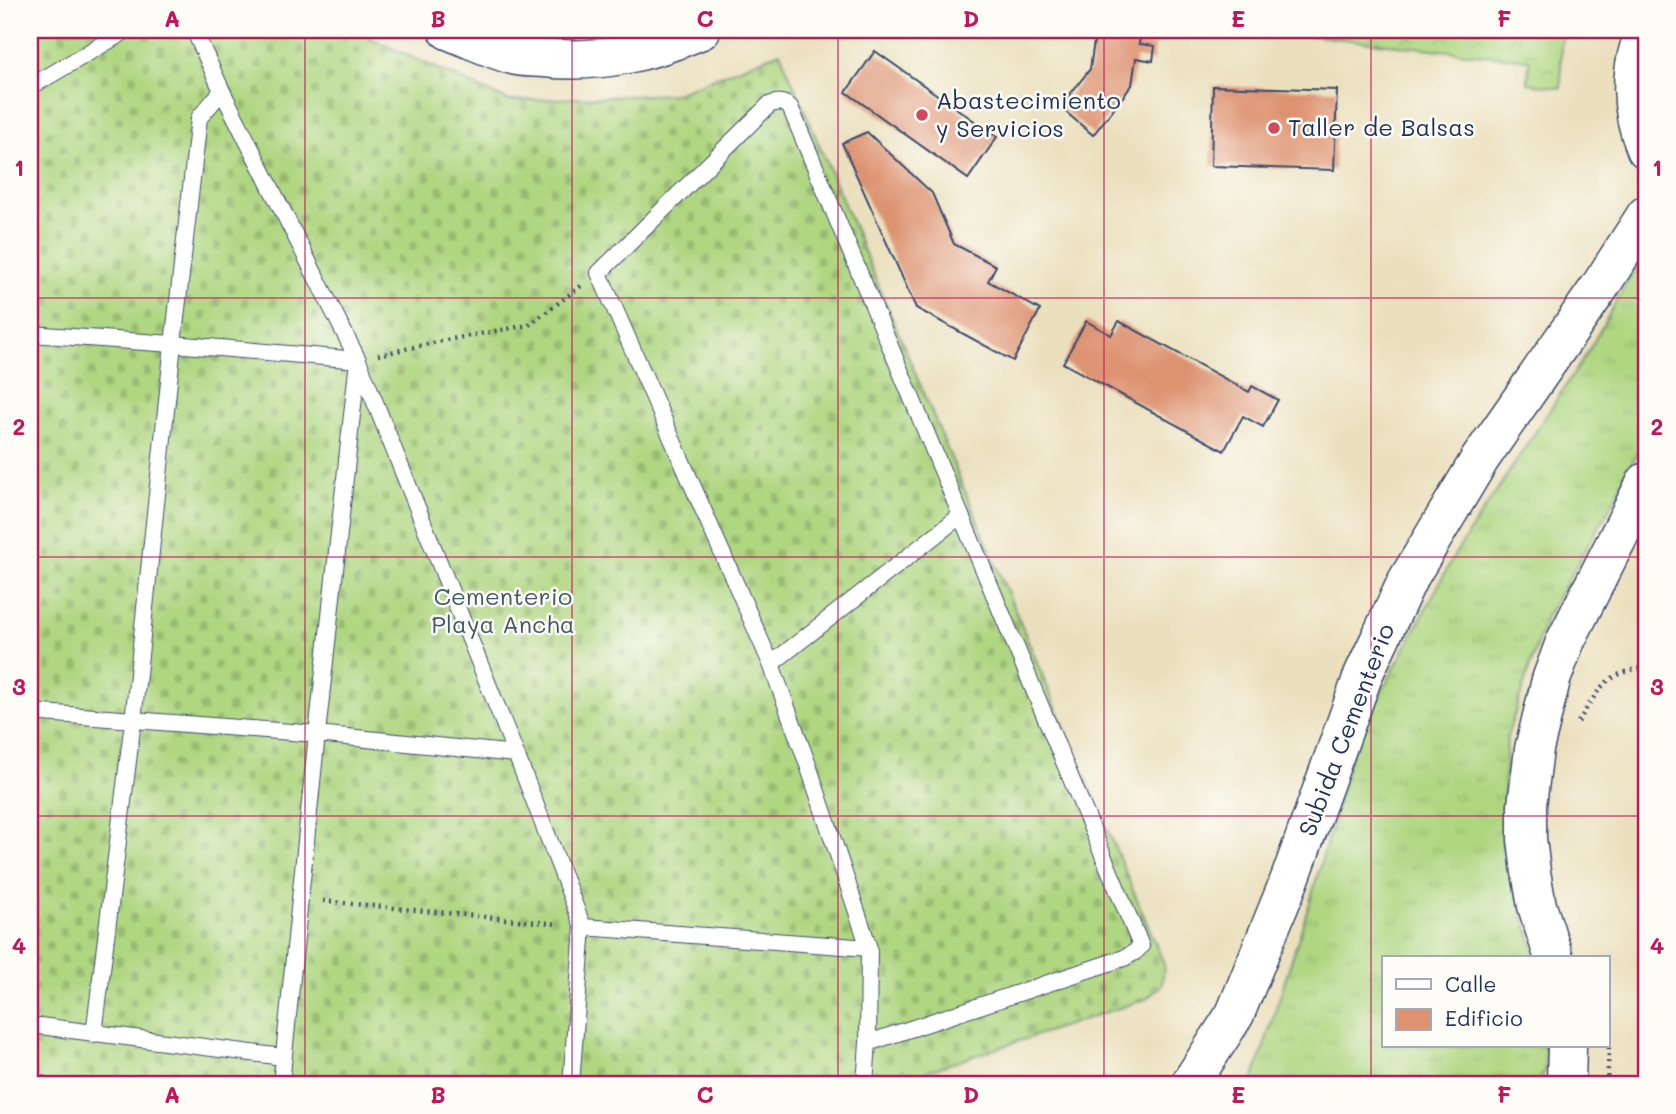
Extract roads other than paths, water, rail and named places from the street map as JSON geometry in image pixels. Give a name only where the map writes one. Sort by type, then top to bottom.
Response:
[{"type":"street","points":[[447,30],[514,55],[571,61],[604,59],[638,52],[671,43],[701,30]]},
{"type":"street","points":[[1646,30],[1638,51],[1633,93],[1635,115],[1646,149]]},
{"type":"street","name":"Subida Cementerio","points":[[1190,1084],[1235,1014],[1290,879],[1364,673],[1407,581],[1479,459],[1599,288],[1646,215]]},
{"type":"street","points":[[1553,956],[1537,906],[1527,839],[1527,805],[1534,749],[1551,680],[1565,642],[1646,482]]},
{"type":"street","points":[[1566,1084],[1567,1048]]},
{"type":"lane","points":[[30,87],[127,30]]},
{"type":"lane","points":[[194,30],[358,360],[583,927],[570,1084]]},
{"type":"lane","points":[[94,1034],[133,721],[199,118],[222,91]]},
{"type":"lane","points":[[865,1084],[869,948],[771,664],[599,274],[769,105],[779,101],[790,107],[1141,946],[1124,958],[868,1043]]},
{"type":"lane","points":[[30,334],[358,360]]},
{"type":"lane","points":[[281,1084],[358,360]]},
{"type":"lane","points":[[771,664],[960,516]]},
{"type":"lane","points":[[30,712],[317,734],[516,754]]},
{"type":"lane","points":[[583,927],[869,948]]},
{"type":"lane","points":[[40,1026],[284,1057]]},
{"type":"lane","points":[[30,1083],[41,1084]]},
{"type":"place","name":"Abastecimiento y Servicios","points":[[922,115]]},
{"type":"place","name":"Taller de Balsas","points":[[1274,128]]},
{"type":"park label","name":"Cementerio Playa Ancha","points":[[503,611]]}]
